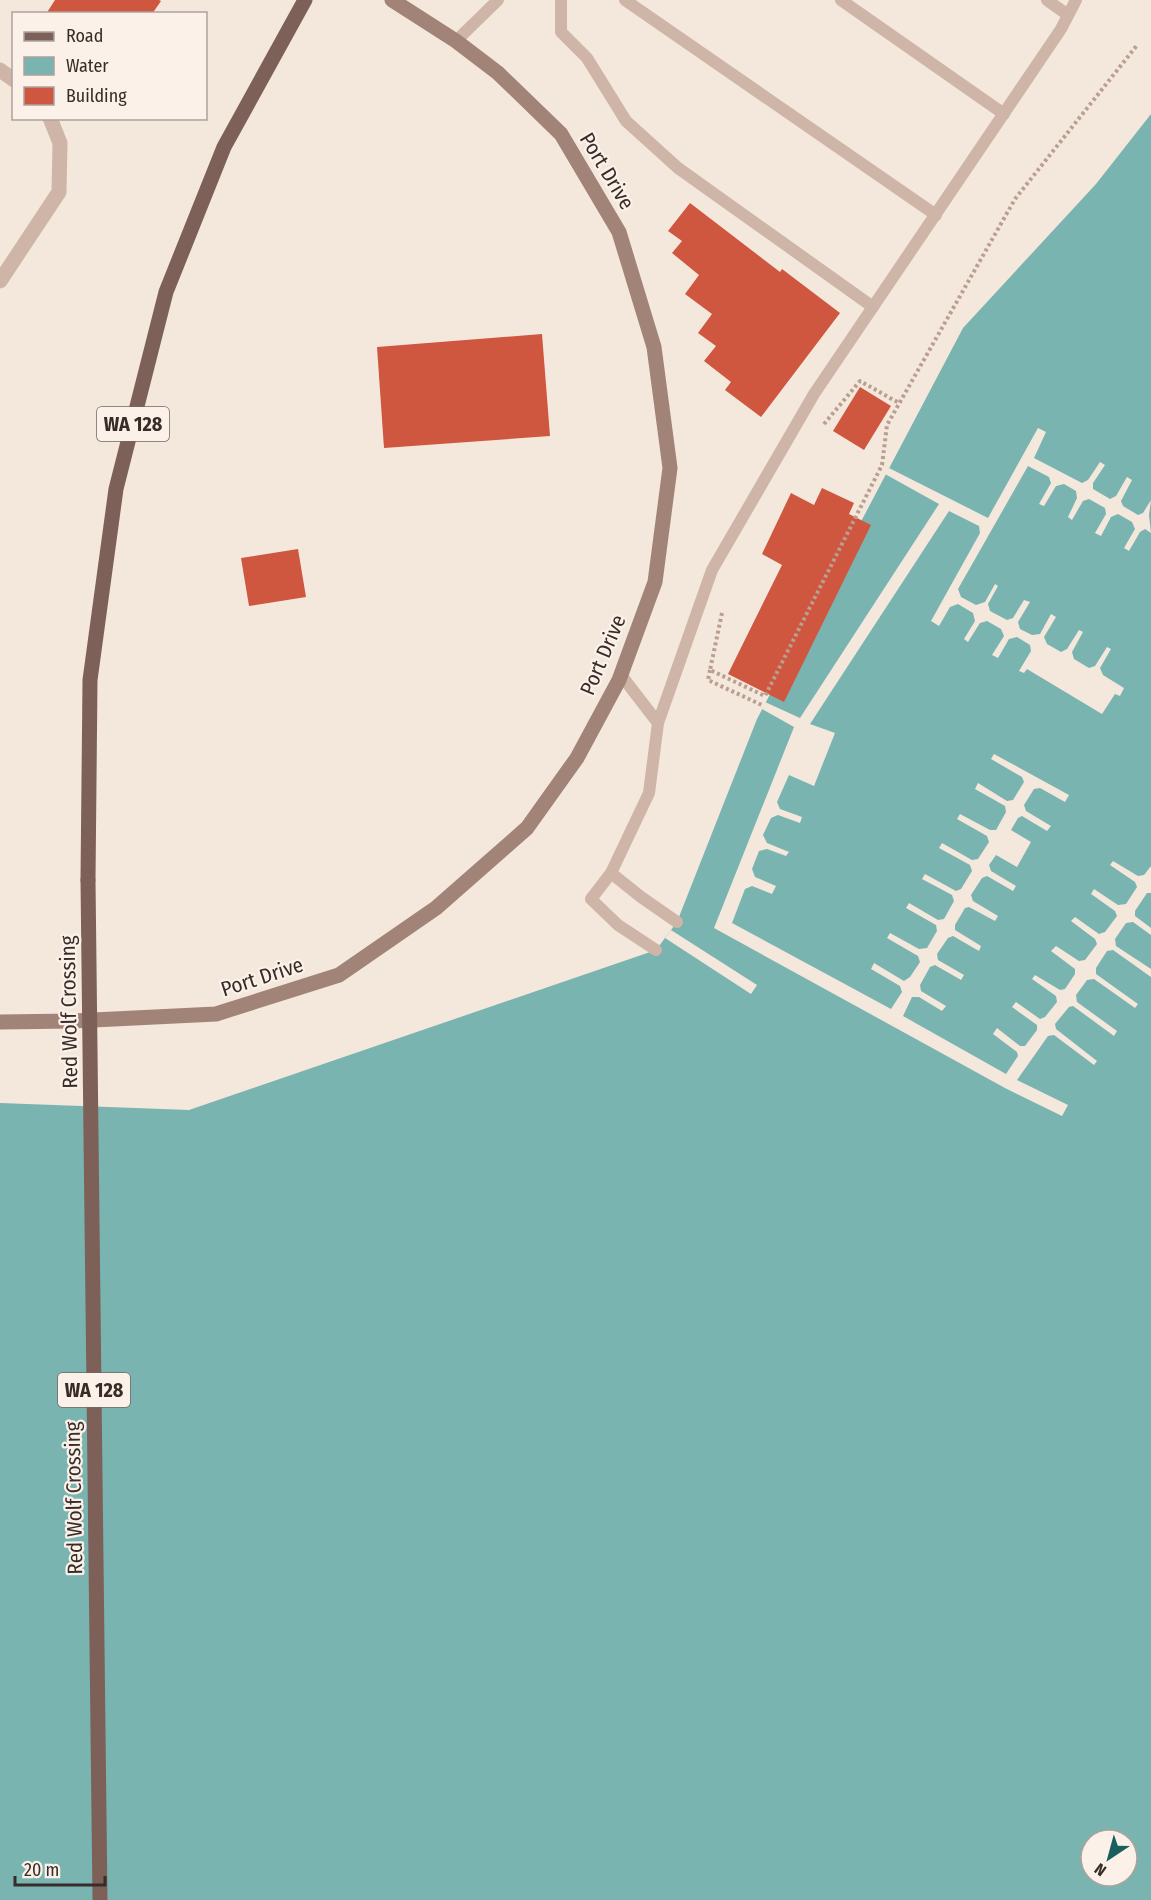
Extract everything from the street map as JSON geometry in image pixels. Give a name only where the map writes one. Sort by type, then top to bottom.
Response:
[{"type":"main road","name":"Red Wolf Crossing","points":[[100,1900],[88,880],[90,680],[116,489],[166,292],[224,147],[305,0]]},
{"type":"street","name":"Port Drive","points":[[0,1022],[216,1014],[339,975],[436,908],[527,828],[577,758],[621,675],[655,582],[670,468],[654,347],[619,232],[561,134],[498,73],[456,41],[392,0]]},
{"type":"street","points":[[0,280],[59,192],[60,143],[51,120]]},
{"type":"lane","points":[[456,41],[498,0]]},
{"type":"lane","points":[[561,0],[561,32],[587,58],[626,121],[678,168],[873,307]]},
{"type":"lane","points":[[625,0],[936,215]]},
{"type":"lane","points":[[841,0],[1004,114]]},
{"type":"lane","points":[[1047,0],[1068,15]]},
{"type":"lane","points":[[656,950],[618,925],[591,898],[611,873],[648,793],[658,723],[712,570],[813,394],[1004,114],[1076,0]]},
{"type":"lane","points":[[621,675],[658,723]]},
{"type":"lane","points":[[611,873],[677,922]]},
{"type":"path","points":[[710,670],[765,696],[882,465],[887,425],[1015,199],[1138,44]]},
{"type":"path","points":[[820,428],[860,381],[899,403]]},
{"type":"path","points":[[723,605],[708,680],[764,706]]},
{"type":"water","points":[[1151,114],[1151,1900],[0,1900],[0,1103],[189,1110],[656,950],[677,922],[757,719],[963,328],[1096,184]]},
{"type":"pier","points":[[1038,428],[1046,432],[1034,458],[1082,483],[1088,480],[1100,462],[1105,465],[1093,483],[1093,489],[1110,499],[1116,496],[1127,477],[1132,480],[1121,501],[1123,506],[1138,515],[1143,513],[1151,500],[1149,515],[1151,533],[1145,529],[1140,532],[1129,551],[1124,548],[1135,529],[1132,522],[1118,514],[1111,517],[1101,536],[1095,533],[1106,514],[1105,508],[1089,499],[1083,501],[1072,520],[1068,517],[1077,498],[1076,491],[1064,484],[1056,486],[1044,506],[1039,504],[1051,483],[1049,477],[1028,466],[958,589],[961,597],[976,605],[985,602],[995,584],[998,586],[988,604],[990,611],[1007,620],[1013,618],[1024,600],[1030,602],[1018,622],[1020,629],[1032,635],[1040,634],[1051,614],[1056,617],[1044,637],[1047,644],[1061,652],[1067,649],[1079,630],[1083,632],[1072,652],[1074,659],[1089,668],[1095,666],[1107,647],[1111,649],[1100,668],[1103,675],[1124,688],[1120,696],[1115,694],[1102,714],[1027,669],[1024,673],[1019,671],[1031,651],[1030,645],[1017,637],[1009,639],[998,658],[992,655],[1004,636],[1001,629],[987,621],[980,623],[968,642],[964,639],[975,621],[973,613],[958,604],[950,607],[939,626],[931,621],[980,533],[979,526],[949,511],[810,724],[835,733],[814,786],[789,775],[777,802],[780,809],[802,817],[800,823],[778,815],[771,818],[763,835],[767,843],[789,852],[786,856],[767,849],[759,851],[752,869],[755,877],[776,886],[772,894],[752,886],[745,889],[732,923],[891,1009],[902,992],[900,986],[871,969],[874,963],[904,981],[910,977],[920,962],[918,956],[887,938],[890,933],[919,949],[927,948],[937,931],[936,925],[906,908],[909,903],[938,920],[944,919],[954,901],[952,895],[922,879],[925,874],[956,891],[961,889],[972,871],[970,865],[939,848],[942,843],[972,860],[978,859],[989,842],[987,836],[957,819],[960,814],[990,830],[996,830],[1006,812],[1005,806],[975,789],[978,783],[1007,801],[1013,800],[1024,782],[1022,777],[991,759],[994,754],[1069,795],[1065,802],[1040,788],[1034,789],[1024,805],[1026,811],[1051,826],[1047,831],[1022,816],[1018,818],[1011,830],[1031,842],[1017,867],[996,855],[989,865],[991,871],[1016,886],[1013,891],[987,876],[982,878],[971,895],[973,901],[998,916],[995,921],[969,907],[965,908],[955,925],[955,930],[981,946],[979,951],[953,936],[948,938],[937,954],[938,960],[964,975],[961,980],[935,965],[930,967],[920,985],[921,991],[946,1006],[942,1011],[919,997],[912,997],[903,1016],[1006,1074],[1018,1056],[1017,1052],[993,1034],[997,1028],[1020,1046],[1025,1046],[1037,1030],[1037,1025],[1012,1007],[1016,1002],[1040,1019],[1045,1017],[1057,1002],[1056,996],[1032,979],[1035,975],[1060,990],[1065,989],[1075,974],[1075,969],[1051,951],[1056,946],[1079,961],[1085,960],[1097,944],[1095,939],[1071,921],[1075,917],[1099,934],[1105,932],[1117,916],[1115,911],[1091,894],[1094,889],[1118,905],[1126,904],[1137,887],[1135,882],[1110,865],[1113,861],[1138,876],[1144,875],[1151,866],[1151,893],[1147,893],[1135,911],[1135,916],[1151,928],[1151,935],[1133,922],[1126,923],[1115,939],[1116,946],[1151,969],[1151,977],[1113,950],[1107,951],[1096,968],[1096,974],[1138,1004],[1135,1008],[1094,979],[1087,980],[1076,995],[1077,1002],[1117,1031],[1114,1036],[1073,1006],[1069,1007],[1055,1024],[1056,1029],[1097,1061],[1094,1065],[1054,1035],[1048,1036],[1017,1080],[1068,1105],[1062,1116],[1005,1088],[714,928],[794,727],[762,709],[765,702],[800,718],[939,504],[885,474],[889,468],[988,518]]},
{"type":"pier","points":[[671,930],[757,985],[751,994],[665,938]]},
{"type":"building","points":[[55,0],[161,1],[153,12],[47,12]]},
{"type":"building","points":[[690,203],[780,272],[782,269],[840,313],[761,417],[725,390],[731,382],[704,361],[716,346],[698,333],[712,314],[685,294],[699,275],[672,253],[682,241],[668,231]]},
{"type":"building","points":[[542,334],[550,436],[384,448],[377,347]]},
{"type":"building","points":[[860,387],[891,406],[864,450],[833,431]]},
{"type":"building","points":[[822,488],[854,503],[849,514],[871,525],[784,702],[728,674],[782,565],[762,554],[791,493],[814,505]]},
{"type":"building","points":[[298,549],[306,597],[249,606],[241,558]]}]
